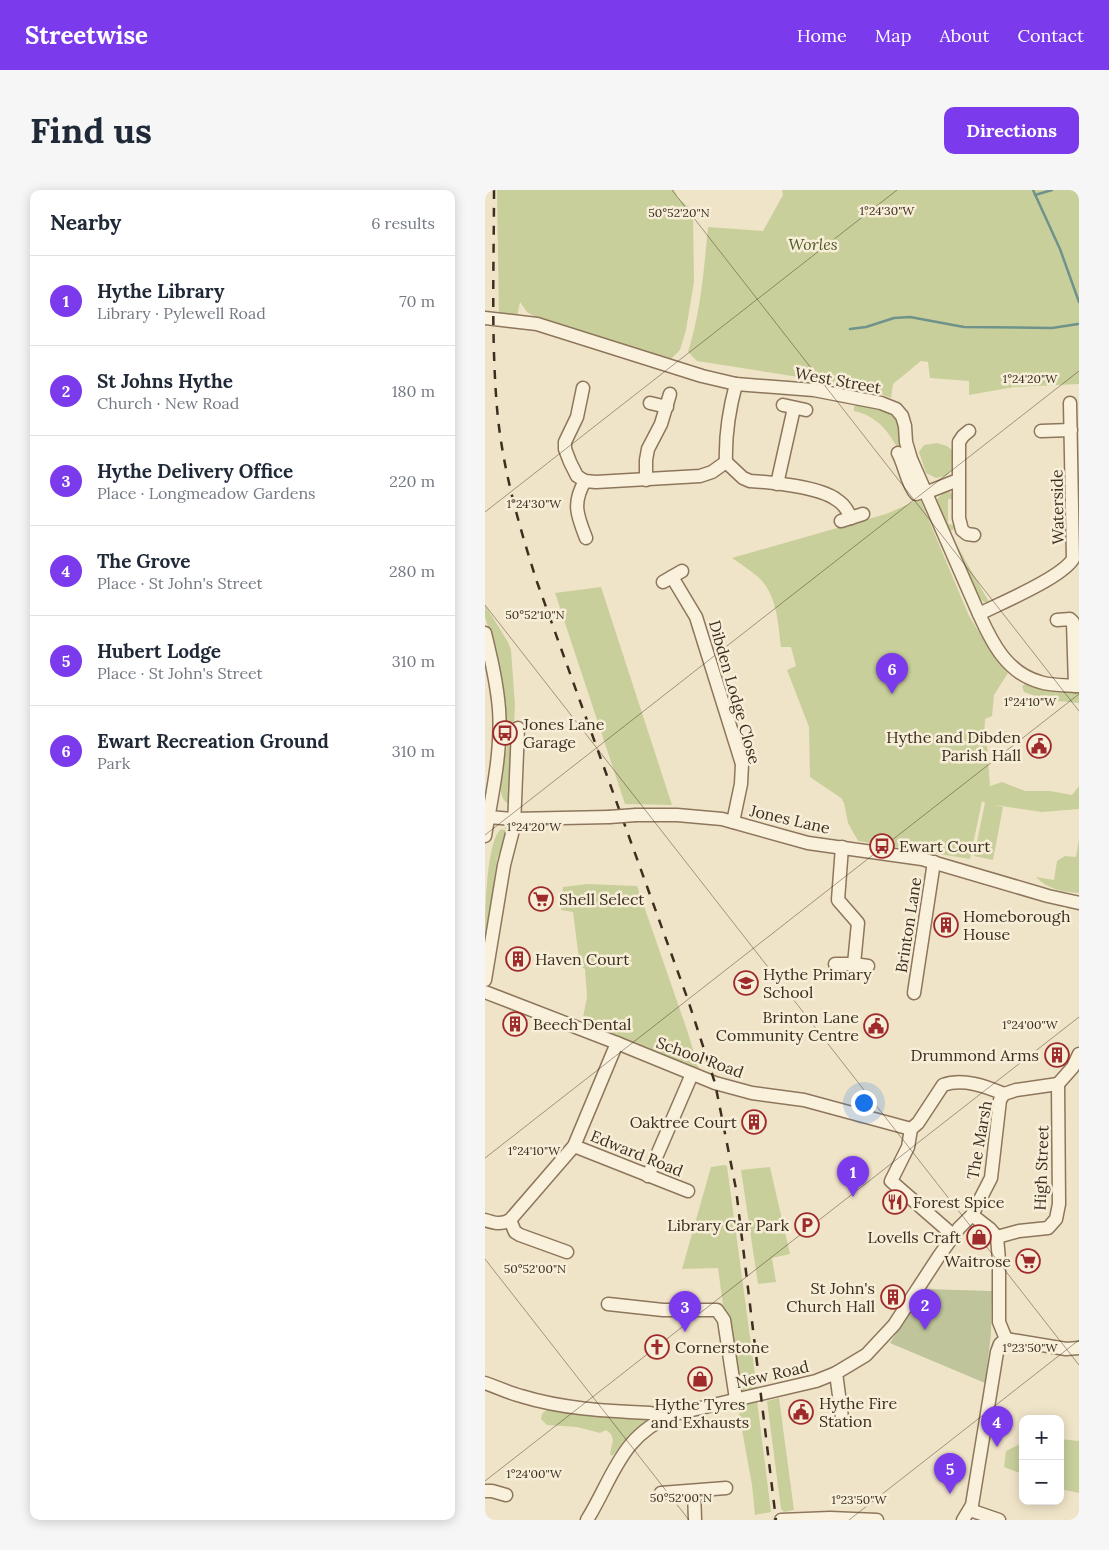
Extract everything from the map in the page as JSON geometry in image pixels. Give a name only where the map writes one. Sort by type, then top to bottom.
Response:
[{"type":"street","name":"West Street","points":[[485,318],[537,324],[702,376],[736,384],[815,390],[881,403],[896,409],[905,426],[906,442],[911,459],[988,635],[1010,666],[1026,677],[1039,682],[1077,686]]},
{"type":"street","points":[[736,384],[728,421],[725,447],[727,462],[743,478],[750,481],[777,484],[827,494],[839,501],[852,518]]},
{"type":"street","points":[[583,388],[577,417],[565,442],[565,449],[575,474],[585,481],[646,480],[700,476],[712,472],[727,462]]},
{"type":"street","points":[[646,480],[648,449],[661,425],[669,401],[650,403]]},
{"type":"street","name":"Waterside","points":[[979,614],[1027,591],[1062,570],[1073,559],[1070,403]]},
{"type":"street","points":[[777,484],[794,408]]},
{"type":"street","points":[[1041,431],[1071,430]]},
{"type":"street","points":[[969,431],[959,442],[959,525],[962,530],[974,535]]},
{"type":"street","points":[[898,453],[912,490],[916,494],[959,480]]},
{"type":"street","points":[[585,481],[577,497],[577,505],[586,538]]},
{"type":"street","name":"Dibden Lodge Close","points":[[672,576],[696,617],[742,764],[741,784],[733,822]]},
{"type":"street","points":[[1057,620],[1070,619],[1073,622],[1077,686]]},
{"type":"street","points":[[485,633],[492,660],[499,710],[499,733],[485,836]]},
{"type":"street","points":[[485,980],[514,819],[518,728]]},
{"type":"street","name":"Jones Lane","points":[[488,816],[514,819],[677,814],[705,816],[808,843],[907,856],[934,862],[1048,896],[1079,903]]},
{"type":"street","points":[[842,847],[838,900],[857,923],[854,964]]},
{"type":"street","name":"Brinton Lane","points":[[914,994],[934,862]]},
{"type":"street","points":[[835,964],[868,966]]},
{"type":"street","name":"School Road","points":[[485,992],[730,1088],[804,1100],[911,1129]]},
{"type":"street","points":[[485,1220],[499,1224],[510,1220],[574,1146],[617,1043]]},
{"type":"street","points":[[1058,1084],[1073,1067],[1079,1054]]},
{"type":"street","points":[[648,1176],[692,1074]]},
{"type":"street","points":[[954,1236],[891,1181],[908,1147],[911,1129],[918,1123],[943,1085],[948,1083],[967,1083],[984,1086],[1004,1094]]},
{"type":"street","name":"The Marsh","points":[[954,1236],[972,1215],[991,1178],[1000,1100],[1004,1094],[1016,1090],[1058,1084]]},
{"type":"street","name":"High Street","points":[[997,1237],[1019,1231],[1048,1228],[1055,1219],[1059,1204],[1058,1084]]},
{"type":"street","name":"Edward Road","points":[[574,1146],[688,1191]]},
{"type":"street","points":[[972,1215],[997,1237],[999,1322],[1006,1339]]},
{"type":"street","points":[[510,1220],[515,1232],[520,1235],[567,1252]]},
{"type":"street","name":"New Road","points":[[587,1520],[625,1450],[641,1433],[661,1420],[675,1414],[816,1381],[836,1373],[866,1355],[894,1325],[954,1236]]},
{"type":"street","points":[[608,1304],[663,1310],[717,1310],[724,1320],[736,1399]]},
{"type":"street","points":[[999,1520],[967,1515],[1000,1344],[1006,1339],[1066,1348],[1079,1348]]},
{"type":"street","points":[[836,1373],[842,1418]]},
{"type":"street","points":[[485,1383],[519,1396],[542,1402],[591,1410],[650,1413],[657,1415],[661,1420]]},
{"type":"street","points":[[661,1492],[726,1488]]},
{"type":"street","points":[[485,1491],[506,1495]]},
{"type":"street","points":[[694,1491],[695,1520]]},
{"type":"street","points":[[781,1520],[830,1518],[877,1520]]},
{"type":"green space","points":[[497,190],[674,190],[678,198],[693,211],[694,282],[686,330],[680,350],[671,359],[664,360],[537,318],[527,312],[520,302],[517,317],[499,317]]},
{"type":"green space","name":"Worles","points":[[782,190],[1079,190],[1079,384],[1014,387],[969,395],[969,381],[930,378],[928,362],[921,361],[893,384],[891,398],[862,387],[697,361],[688,352],[699,306],[708,227],[763,231],[783,195]]},
{"type":"green space","points":[[859,402],[889,409],[899,419],[903,457],[889,434],[878,422],[854,411],[854,407]]},
{"type":"green space","points":[[937,443],[947,446],[953,451],[954,467],[946,476],[936,478],[926,473],[919,452],[924,445]]},
{"type":"green space","points":[[949,491],[956,499],[948,499],[948,524],[955,525],[953,530],[949,531],[937,499],[944,492]]},
{"type":"green space","points":[[920,499],[969,616],[993,655],[1008,673],[994,695],[992,716],[985,719],[984,740],[987,746],[990,786],[1002,782],[1025,791],[1050,791],[1072,795],[1079,786],[1079,809],[1042,812],[995,805],[1003,807],[993,860],[974,856],[985,803],[982,801],[970,859],[858,841],[848,823],[844,803],[841,798],[810,777],[809,727],[787,670],[796,666],[791,647],[781,647],[773,600],[758,577],[732,558],[886,514]]},
{"type":"green space","points":[[954,542],[989,602],[984,602],[977,596]]},
{"type":"green space","points":[[601,587],[672,805],[625,804],[555,593]]},
{"type":"green space","points":[[485,605],[511,650],[515,705],[510,803],[507,803],[501,790],[508,732],[492,639],[485,617]]},
{"type":"green space","points":[[1025,684],[1035,688],[1079,692],[1079,703],[1047,700],[1024,692],[1022,686]]},
{"type":"green space","points":[[501,829],[506,830],[507,833],[497,859],[485,947],[489,866],[496,837]]},
{"type":"green space","points":[[1079,839],[1079,893],[1056,889],[1036,877],[1054,880],[1057,861],[1065,856],[1076,857]]},
{"type":"green space","points":[[587,884],[637,886],[699,1069],[582,1022],[587,997],[585,969],[580,967],[573,912],[561,910],[563,887]]},
{"type":"green space","points":[[727,1166],[757,1389],[740,1392],[724,1313],[718,1268],[682,1269],[711,1167]]},
{"type":"green space","points":[[770,1167],[790,1254],[772,1258],[776,1282],[758,1284],[741,1170]]},
{"type":"green space","points":[[925,1289],[992,1291],[991,1334],[985,1383],[890,1343]]},
{"type":"green space","points":[[779,1398],[794,1510],[784,1512],[781,1509],[767,1401]]},
{"type":"green space","points":[[757,1400],[771,1512],[755,1515],[752,1485],[737,1402]]},
{"type":"green space","points":[[546,1410],[646,1417],[647,1422],[612,1456],[610,1454],[613,1440],[611,1434],[606,1430],[600,1433],[577,1427],[547,1425],[541,1417]]},
{"type":"green space","points":[[1064,1439],[1079,1441],[1079,1493],[1064,1490]]},
{"type":"green space","points":[[1019,1443],[1019,1473],[1004,1467],[1006,1451]]},
{"type":"waterway","points":[[1033,190],[1060,249],[1079,302]]},
{"type":"waterway","points":[[1035,195],[1052,190]]},
{"type":"waterway","points":[[850,329],[866,327],[894,318],[910,317],[964,327],[1052,328],[1078,324]]},
{"type":"railway","points":[[494,190],[493,326],[495,381],[499,430],[507,474],[537,582],[688,1000],[715,1083],[736,1189],[776,1520]]},
{"type":"place","name":"Ewart Recreation Ground","points":[[892,694]]},
{"type":"place","name":"Jones Lane Garage","points":[[505,733]]},
{"type":"place","name":"Hythe and Dibden Parish Hall","points":[[1039,746]]},
{"type":"place","name":"Ewart Court","points":[[882,846]]},
{"type":"place","name":"Shell Select","points":[[541,899]]},
{"type":"place","name":"Homeborough House","points":[[946,925]]},
{"type":"place","name":"Haven Court","points":[[518,959]]},
{"type":"place","name":"Hythe Primary School","points":[[746,983]]},
{"type":"place","name":"Beech Dental","points":[[515,1024]]},
{"type":"place","name":"Brinton Lane Community Centre","points":[[876,1026]]},
{"type":"place","name":"Drummond Arms","points":[[1057,1055]]},
{"type":"place","name":"Oaktree Court","points":[[754,1122]]},
{"type":"place","name":"Hythe Library","points":[[853,1197]]},
{"type":"place","name":"Forest Spice","points":[[895,1202]]},
{"type":"place","name":"Library Car Park","points":[[807,1225]]},
{"type":"place","name":"Lovells Craft","points":[[979,1237]]},
{"type":"place","name":"Waitrose","points":[[1028,1261]]},
{"type":"place","name":"St John's Church Hall","points":[[893,1297]]},
{"type":"place","name":"St Johns Hythe","points":[[925,1330]]},
{"type":"place","name":"Hythe Delivery Office","points":[[685,1332]]},
{"type":"place","name":"Cornerstone","points":[[657,1347]]},
{"type":"place","name":"Hythe Tyres and Exhausts","points":[[700,1379]]},
{"type":"place","name":"Hythe Fire Station","points":[[801,1412]]},
{"type":"place","name":"The Grove","points":[[997,1447]]},
{"type":"place","name":"Hubert Lodge","points":[[950,1494]]}]
